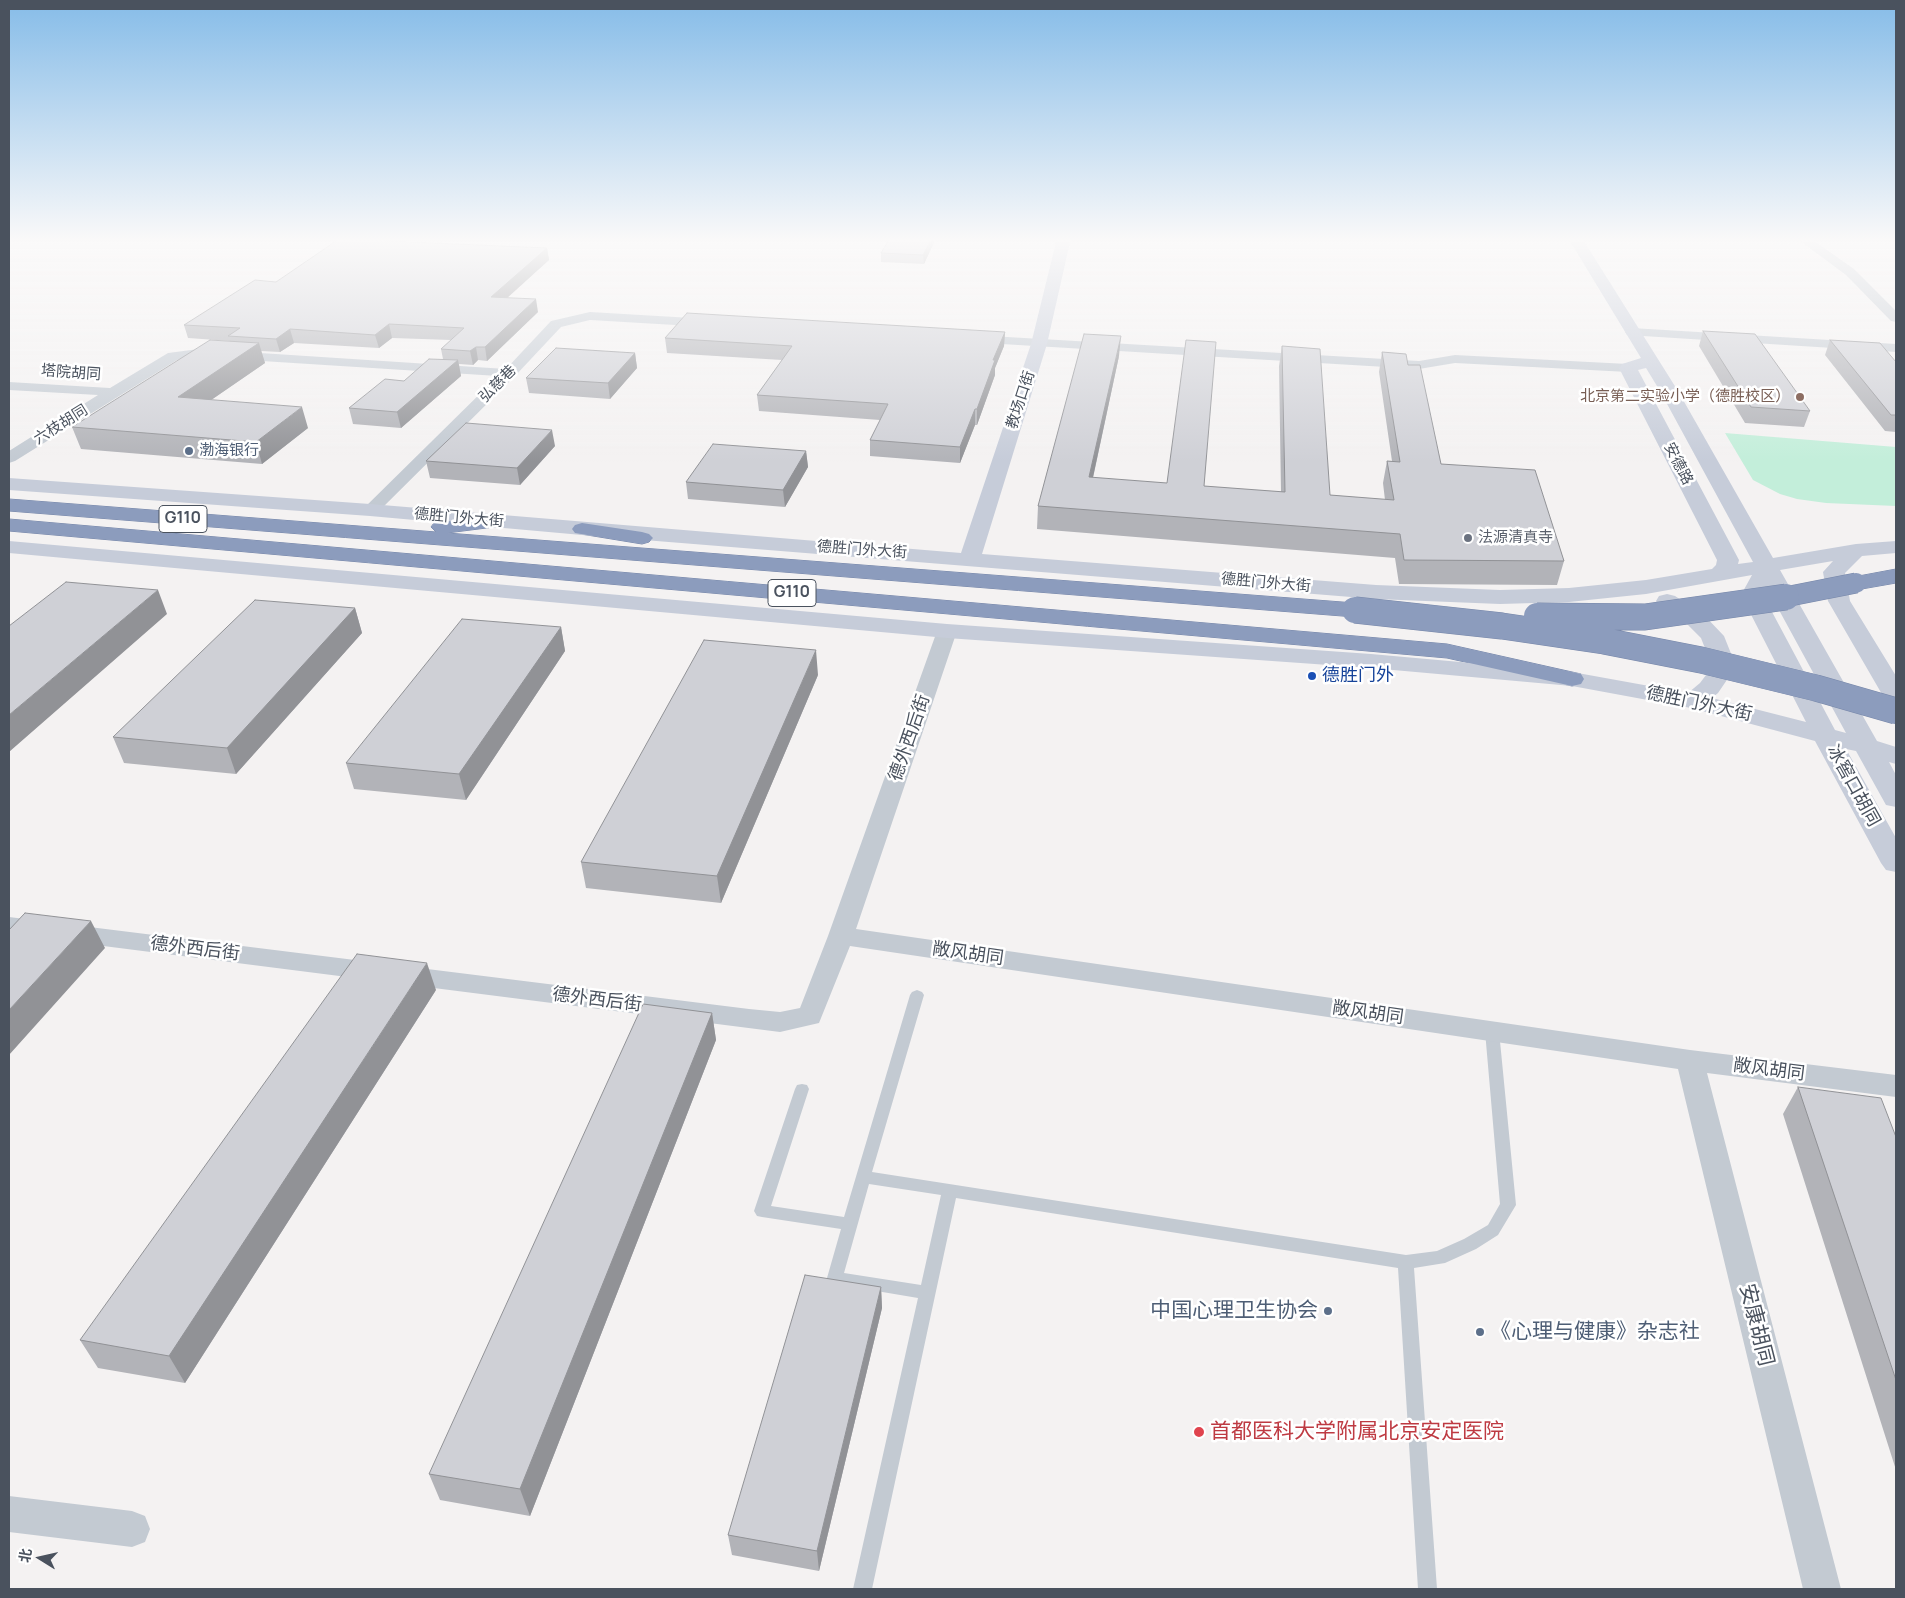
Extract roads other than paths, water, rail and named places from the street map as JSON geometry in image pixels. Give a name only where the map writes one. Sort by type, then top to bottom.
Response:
[{"type":"highway","name":"德胜门外大街","points":[[9,505],[357,534],[1355,610]]},
{"type":"highway","points":[[357,534],[495,522]]},
{"type":"highway","name":"德胜门外大街","points":[[9,525],[1447,651],[1572,679]]},
{"type":"highway","points":[[582,529],[846,570]]},
{"type":"highway","points":[[1355,610],[1587,618],[1645,617],[1761,602],[1896,576]]},
{"type":"highway","points":[[1355,610],[1502,626],[1604,641],[1701,660],[1816,688],[1896,712]]},
{"type":"street","name":"教场口街","points":[[970,558],[1040,344],[1047,313]]},
{"type":"street","name":"安德路","points":[[1620,313],[1669,391],[1768,566],[1866,746]]},
{"type":"street","name":"弘慈巷","points":[[370,510],[510,373],[556,324],[590,316],[727,324]]},
{"type":"street","points":[[1632,332],[1896,348]]},
{"type":"street","points":[[961,339],[1419,365],[1455,359],[1628,368],[1650,361]]},
{"type":"street","name":"塔院胡同","points":[[9,386],[114,392],[173,356],[199,353],[510,373]]},
{"type":"street","name":"安德路","points":[[1628,368],[1728,560],[1728,568],[1716,576]]},
{"type":"street","name":"六枝胡同","points":[[9,458],[114,392]]},
{"type":"street","name":"德胜门外大街","points":[[9,484],[370,510],[495,522],[970,558],[1376,592],[1491,597],[1569,595],[1646,587],[1856,550],[1896,547]]},
{"type":"street","name":"德胜门外大街","points":[[9,547],[947,632],[1371,661],[1572,679],[1693,700],[1866,746],[1896,757]]},
{"type":"street","points":[[1856,550],[1834,572],[1839,601],[1896,696]]},
{"type":"street","name":"冰窖口胡同","points":[[1768,566],[1752,595],[1825,735],[1896,863]]},
{"type":"street","points":[[1646,587],[1696,620],[1712,636],[1718,649],[1721,671],[1709,688],[1693,700]]},
{"type":"street","name":"德外西后街","points":[[9,926],[780,1022],[810,1016],[841,936],[947,632]]},
{"type":"street","name":"冰窖口胡同","points":[[1866,746],[1896,799]]},
{"type":"street","name":"敞风胡同","points":[[841,936],[1690,1060],[1896,1086]]},
{"type":"street","name":"安康胡同","points":[[1690,1060],[1822,1589]]},
{"type":"street","points":[[9,1514],[132,1529]]},
{"type":"lane","points":[[917,996],[835,1278],[928,1294]]},
{"type":"lane","points":[[863,1177],[1406,1262],[1439,1258],[1470,1244],[1493,1230],[1508,1205],[1492,1031]]},
{"type":"lane","points":[[802,1089],[762,1211],[850,1224]]},
{"type":"lane","points":[[862,1589],[950,1190]]},
{"type":"lane","points":[[1406,1262],[1428,1589]]},
{"type":"place","name":"北京第二实验小学（德胜校区）","points":[[1800,397]]},
{"type":"place","name":"渤海银行","points":[[189,451]]},
{"type":"place","name":"法源清真寺","points":[[1468,538]]},
{"type":"place","name":"德胜门外","points":[[1312,676]]},
{"type":"place","name":"中国心理卫生协会","points":[[1328,1311]]},
{"type":"place","name":"《心理与健康》杂志社","points":[[1480,1332]]},
{"type":"place","name":"首都医科大学附属北京安定医院","points":[[1199,1432]]}]
